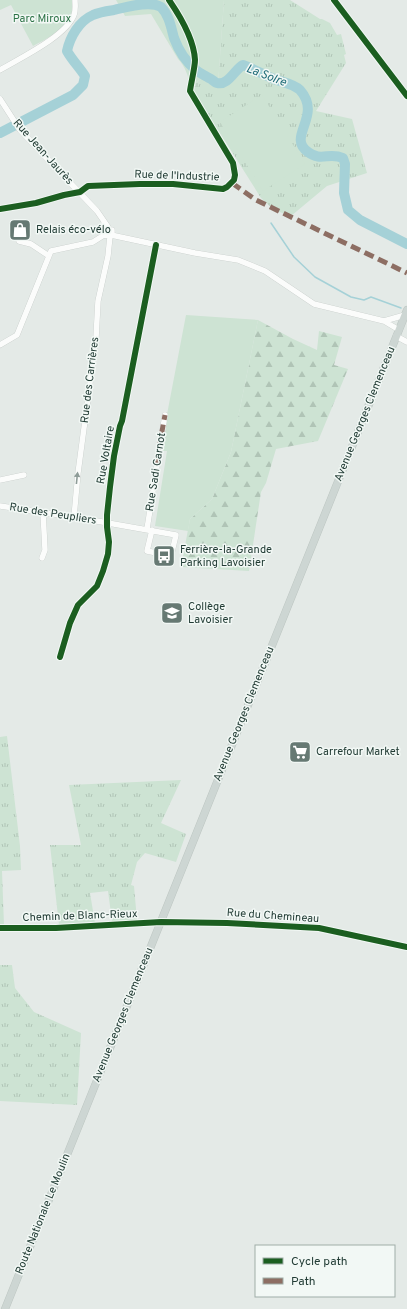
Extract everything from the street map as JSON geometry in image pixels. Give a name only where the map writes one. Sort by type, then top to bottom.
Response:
[{"type":"main road","name":"Avenue Georges Clemenceau","points":[[82,1118],[406,312]]},
{"type":"main road","name":"Route Nationale Le Moulin","points":[[5,1309],[82,1118]]},
{"type":"street","points":[[0,70],[59,34],[74,16],[76,10],[75,0]]},
{"type":"street","points":[[334,0],[407,96]]},
{"type":"street","name":"Rue de l'Industrie","points":[[80,192],[88,186],[173,184],[223,189],[232,183],[235,175],[233,163],[190,91],[191,84]]},
{"type":"street","name":"Rue Jean-Jaurès","points":[[0,99],[17,125],[101,216],[107,233]]},
{"type":"street","points":[[19,241],[31,244],[50,254],[93,242],[107,233],[156,245],[238,260],[265,271],[314,304],[384,321],[407,342]]},
{"type":"street","name":"Rue des Carrières","points":[[74,517],[79,466],[96,338],[98,300],[108,256],[109,243],[107,233]]},
{"type":"street","name":"Rue Voltaire","points":[[60,657],[70,622],[78,605],[97,586],[108,554],[110,542],[107,522],[114,456],[156,245]]},
{"type":"street","points":[[0,345],[17,335],[50,254]]},
{"type":"street","points":[[384,321],[406,312]]},
{"type":"street","name":"Rue Sadi Carnot","points":[[147,551],[156,464],[165,415]]},
{"type":"street","points":[[0,480],[24,475]]},
{"type":"street","name":"Rue des Peupliers","points":[[0,506],[107,522],[176,535],[171,556],[147,551]]},
{"type":"street","points":[[42,558],[45,550],[43,512]]},
{"type":"street","name":"Chemin de Blanc-Rieux","points":[[0,928],[56,928],[160,922]]},
{"type":"street","name":"Rue du Chemineau","points":[[160,922],[227,923],[319,928],[407,947]]},
{"type":"green space","name":"Parc Miroux","points":[[0,0],[72,0],[73,9],[71,16],[62,29],[33,46],[11,5],[0,10]]},
{"type":"green space","points":[[116,0],[224,0],[218,85],[206,75],[190,87],[185,68],[151,14],[125,16]]},
{"type":"green space","points":[[224,0],[290,0],[320,19],[330,23],[337,35],[341,34],[346,54],[344,55],[346,63],[316,111],[352,119],[367,173],[327,186],[291,216],[274,210],[261,198],[225,141],[204,112],[190,87],[206,75],[218,84]]},
{"type":"green space","points":[[262,95],[305,164],[263,191],[220,122]]},
{"type":"green space","points":[[186,315],[258,320],[231,452],[212,499],[190,519],[188,531],[155,526],[167,451],[160,451]]},
{"type":"green space","points":[[258,320],[317,350],[319,331],[342,337],[334,365],[348,369],[318,441],[276,449],[266,483],[261,492],[249,571],[181,567],[190,519],[212,499],[231,452]]},
{"type":"green space","points":[[7,736],[20,846],[21,870],[2,871],[4,925],[0,925],[0,737]]},
{"type":"green space","points":[[181,780],[161,823],[186,834],[176,862],[145,853],[137,862],[131,885],[134,886],[137,920],[112,921],[108,891],[90,893],[95,923],[59,925],[50,845],[81,845],[69,785]]},
{"type":"green space","points":[[0,965],[12,965],[15,988],[34,1012],[81,1033],[77,1105],[0,1101]]},
{"type":"waterway","name":"La Solre","points":[[0,133],[73,95],[83,85],[85,76],[67,51],[70,40],[83,21],[98,13],[125,7],[144,4],[156,5],[161,7],[166,14],[180,51],[192,67],[216,83],[225,82],[243,65],[300,90],[306,100],[308,109],[302,133],[302,146],[313,155],[321,157],[338,156],[343,158],[345,164],[344,193],[348,210],[360,220],[407,244]]},
{"type":"waterway","points":[[271,223],[294,257],[315,277],[351,297],[364,300],[371,297],[401,308]]},
{"type":"marked path","points":[[232,183],[256,200],[407,273]]},
{"type":"marked path","points":[[156,464],[165,415]]},
{"type":"cycle path","points":[[0,209],[36,203],[80,192],[88,186],[173,184],[223,189],[234,180],[235,175],[233,163],[190,91],[195,63],[194,52],[186,28],[169,0]]},
{"type":"cycle path","points":[[334,0],[407,96]]},
{"type":"cycle path","points":[[60,657],[70,623],[78,605],[97,586],[108,554],[109,542],[107,515],[114,456],[156,245]]},
{"type":"cycle path","points":[[0,928],[56,928],[161,922],[227,923],[319,928],[407,947]]},
{"type":"place","name":"Relais éco-vélo","points":[[20,230]]},
{"type":"place","name":"Ferrière-la-Grande Parking Lavoisier","points":[[164,556]]},
{"type":"place","name":"Collège Lavoisier","points":[[172,613]]},
{"type":"place","name":"Carrefour Market","points":[[300,752]]}]
